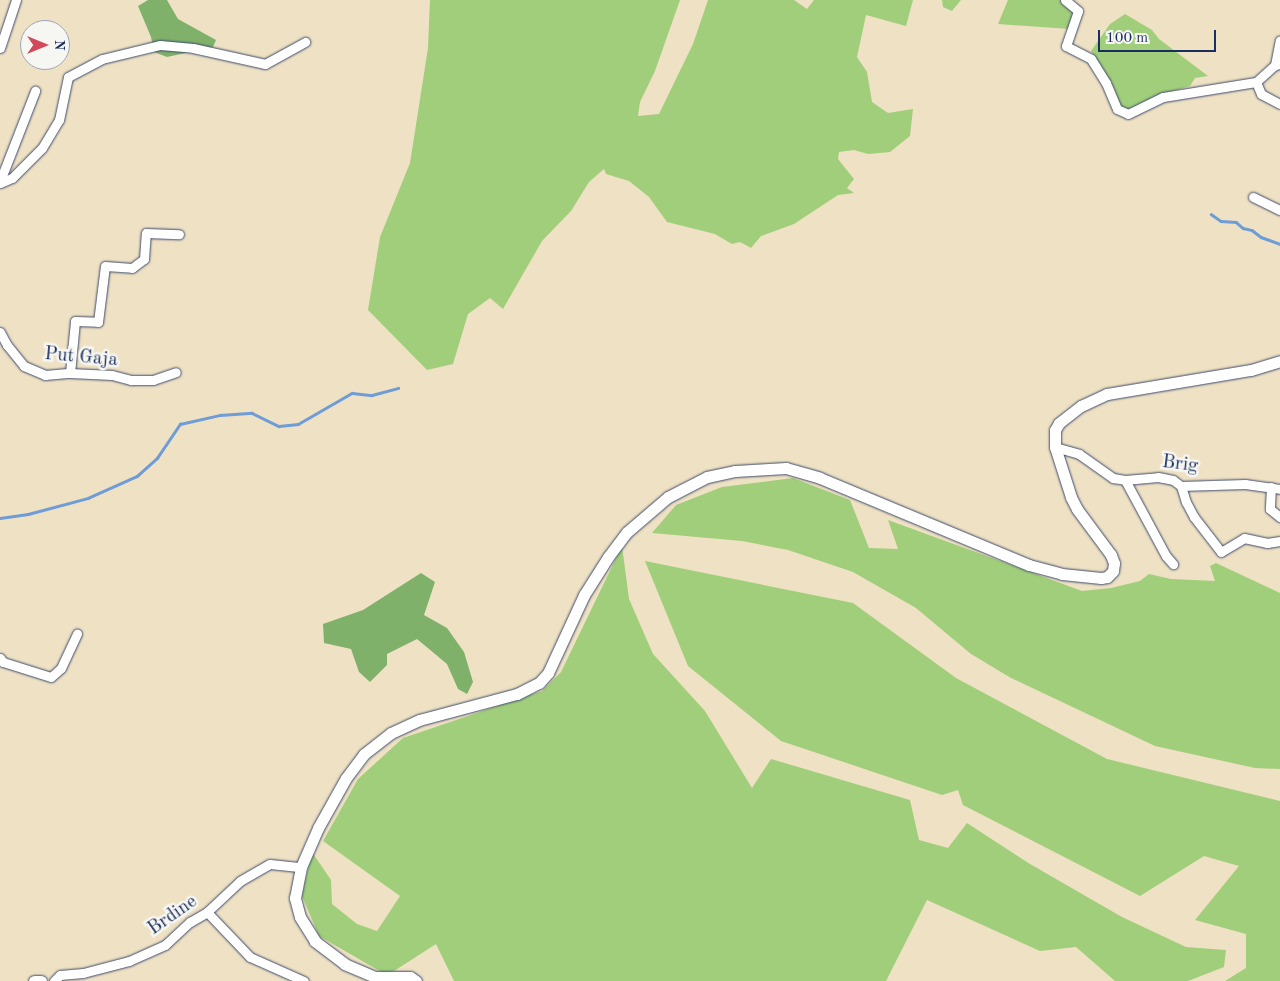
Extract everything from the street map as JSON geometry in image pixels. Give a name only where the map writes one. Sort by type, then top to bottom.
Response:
[{"type":"main road","points":[[416,981],[410,977],[375,977],[358,972],[315,941],[300,917],[295,898],[301,867],[318,828],[346,778],[364,754],[391,733],[418,720],[517,694],[539,683],[548,673],[584,595],[608,557],[632,527],[668,497],[684,487],[707,477],[735,470],[786,468],[820,478],[1029,565],[1078,576],[1108,576],[1113,571],[1114,564],[1111,555],[1077,510],[1054,447],[1055,430],[1059,423],[1081,406],[1107,394],[1251,370],[1280,361]]},
{"type":"main road","points":[[34,981],[41,981]]},
{"type":"street","points":[[0,48],[16,0]]},
{"type":"street","points":[[1065,0],[1078,11],[1066,46],[1091,59],[1106,83],[1117,109],[1128,114],[1163,97],[1256,82],[1278,64],[1280,40]]},
{"type":"street","points":[[0,182],[12,178],[42,148],[59,120],[68,77],[102,59],[160,45],[193,48],[265,64],[305,42]]},
{"type":"street","points":[[1256,82],[1262,94],[1280,104]]},
{"type":"street","points":[[0,182],[35,90]]},
{"type":"street","points":[[1253,197],[1280,210]]},
{"type":"street","points":[[70,373],[75,321],[98,322],[106,266],[132,268],[144,259],[146,233],[180,234]]},
{"type":"street","name":"Put Gaja","points":[[0,332],[7,345],[24,366],[45,376],[70,373],[112,375],[130,380],[153,380],[176,372]]},
{"type":"street","name":"Brig","points":[[1054,447],[1071,450],[1113,478],[1126,480],[1158,478],[1172,480],[1181,486],[1245,484],[1276,488]]},
{"type":"street","points":[[1126,480],[1166,556],[1173,564]]},
{"type":"street","points":[[1181,486],[1186,502],[1194,517],[1221,552],[1244,538],[1267,543],[1280,541]]},
{"type":"street","points":[[1276,488],[1270,509],[1280,517]]},
{"type":"street","points":[[0,658],[3,662],[51,677],[61,668],[77,633]]},
{"type":"street","name":"Brdine","points":[[54,981],[60,975],[83,972],[138,957],[164,945],[190,922],[208,912],[240,881],[270,864],[301,867]]},
{"type":"street","points":[[208,912],[250,956],[304,981]]},
{"type":"green space","points":[[148,0],[167,0],[178,19],[216,40],[213,47],[167,57],[154,52],[151,37],[138,6]]},
{"type":"green space","points":[[430,0],[680,0],[655,71],[640,102],[638,116],[659,114],[693,44],[708,0],[794,0],[807,9],[814,0],[913,0],[906,26],[866,15],[857,57],[867,72],[872,102],[888,113],[913,109],[910,136],[890,152],[868,154],[854,150],[839,152],[838,159],[854,179],[847,188],[854,193],[838,195],[794,224],[761,236],[751,248],[740,242],[732,244],[715,234],[667,222],[649,197],[629,181],[606,174],[604,169],[589,182],[571,211],[542,241],[503,309],[490,298],[468,314],[453,364],[427,370],[368,310],[380,237],[410,163],[428,48]]},
{"type":"green space","points":[[942,0],[961,0],[952,11],[943,7]]},
{"type":"green space","points":[[1008,0],[1060,0],[1072,7],[1075,13],[1070,29],[998,24]]},
{"type":"green space","points":[[1125,14],[1152,30],[1159,39],[1208,76],[1195,78],[1190,86],[1170,92],[1127,111],[1121,109],[1115,98],[1115,90],[1091,51],[1110,24]]},
{"type":"green space","points":[[793,478],[850,500],[869,548],[898,549],[888,520],[1082,591],[1111,588],[1140,581],[1149,574],[1171,579],[1215,581],[1210,566],[1216,563],[1280,593],[1280,769],[1255,768],[1155,746],[1011,678],[971,654],[916,608],[853,572],[788,550],[742,541],[652,533],[676,505],[722,487]]},
{"type":"green space","points":[[622,546],[629,599],[653,654],[705,711],[752,788],[771,759],[910,800],[919,840],[948,848],[967,823],[1030,864],[1122,917],[1186,947],[1226,950],[1224,967],[1188,981],[1115,981],[1076,947],[1040,951],[927,900],[886,981],[454,981],[436,944],[394,971],[383,973],[319,936],[302,896],[312,852],[331,880],[332,904],[357,924],[377,931],[400,896],[323,841],[358,779],[403,738],[542,691],[561,672]]},
{"type":"green space","points":[[645,561],[853,603],[956,678],[1107,759],[1280,801],[1280,981],[1225,981],[1246,968],[1246,934],[1195,920],[1239,866],[1204,856],[1140,896],[963,805],[958,790],[942,795],[781,741],[688,666]]},
{"type":"green space","points":[[421,573],[435,582],[424,615],[447,628],[464,652],[473,682],[467,694],[458,689],[447,664],[417,639],[387,654],[387,665],[370,682],[359,672],[351,649],[324,643],[323,624],[363,610]]},
{"type":"waterway","points":[[1211,214],[1221,221],[1236,222],[1243,228],[1252,230],[1261,237],[1280,244]]},
{"type":"waterway","points":[[0,518],[28,514],[88,498],[137,476],[157,458],[180,424],[220,415],[252,413],[279,426],[298,424],[352,393],[372,395],[398,388]]}]
